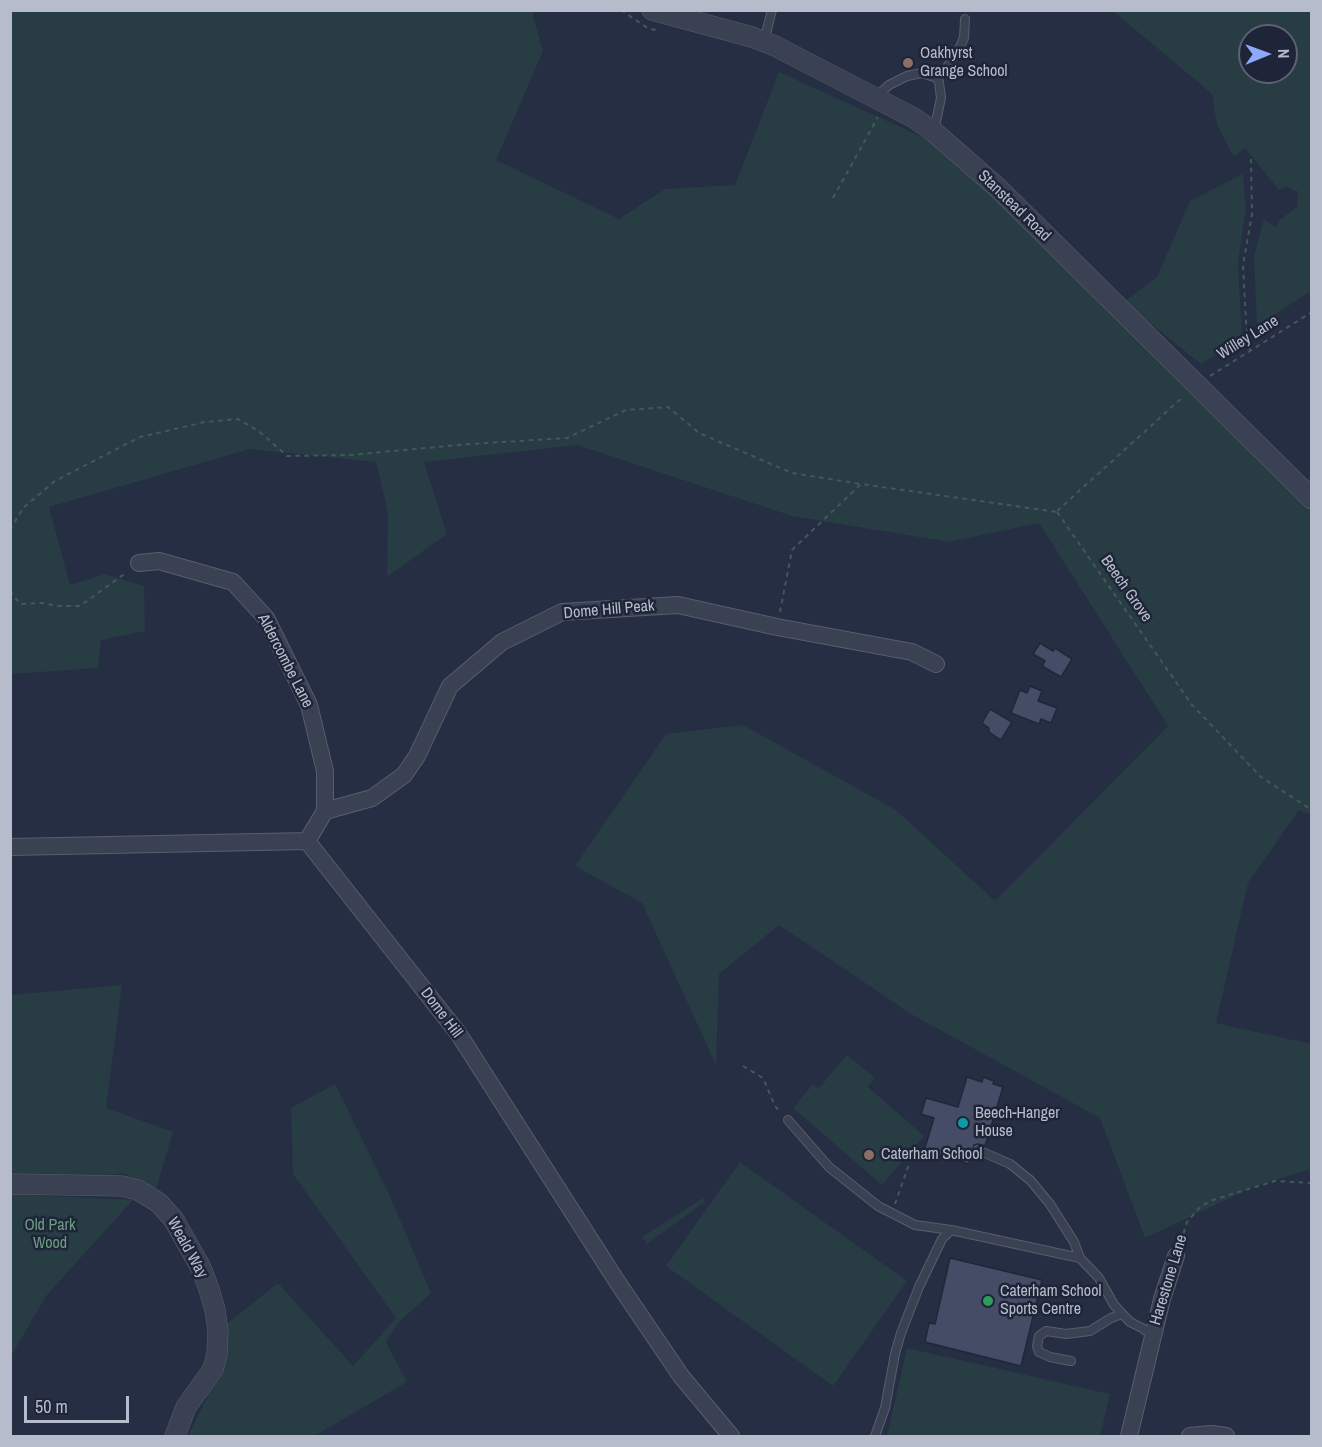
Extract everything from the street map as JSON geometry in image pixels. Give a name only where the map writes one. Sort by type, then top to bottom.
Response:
[{"type":"street","name":"Stanstead Road","points":[[652,10],[764,42],[914,118],[934,132],[999,189],[1311,499]]},
{"type":"street","name":"Aldercombe Lane","points":[[139,563],[159,561],[233,582],[266,618],[309,705],[325,771],[325,811]]},
{"type":"street","name":"Dome Hill Peak","points":[[325,811],[372,798],[404,775],[417,756],[450,686],[502,642],[561,612],[678,605],[777,627],[912,652],[936,664]]},
{"type":"street","points":[[10,847],[307,841],[325,811]]},
{"type":"street","name":"Dome Hill","points":[[307,841],[458,1033],[681,1376],[731,1437]]},
{"type":"street","name":"Weald Way","points":[[10,1184],[122,1186],[138,1190],[159,1203],[174,1220],[201,1268],[215,1310],[218,1331],[217,1354],[213,1368],[186,1407],[175,1437]]},
{"type":"street","name":"Harestone Lane","points":[[1129,1437],[1152,1336],[1176,1256]]},
{"type":"street","points":[[1190,1437],[1210,1434],[1227,1437]]},
{"type":"lane","points":[[764,42],[772,10]]},
{"type":"lane","points":[[937,78],[959,49],[964,38],[965,19]]},
{"type":"lane","points":[[880,101],[888,85],[907,76],[922,73],[937,78],[941,98],[934,132]]},
{"type":"lane","points":[[788,1120],[829,1167],[878,1206],[915,1225],[951,1230],[1080,1258]]},
{"type":"lane","points":[[978,1150],[1010,1164],[1030,1180],[1050,1204],[1074,1242],[1080,1258],[1099,1278],[1114,1305],[1130,1322],[1152,1336]]},
{"type":"lane","points":[[875,1437],[885,1408],[895,1354],[902,1333],[919,1287],[942,1239],[951,1230]]},
{"type":"lane","points":[[1071,1361],[1050,1357],[1039,1352],[1037,1346],[1039,1336],[1046,1331],[1066,1334],[1090,1331],[1110,1318],[1122,1314]]},
{"type":"path","points":[[621,10],[649,29],[659,30]]},
{"type":"path","points":[[833,198],[880,101]]},
{"type":"path","points":[[1250,351],[1243,265],[1252,214],[1251,159]]},
{"type":"path","name":"Willey Lane","points":[[1197,384],[1311,312]]},
{"type":"path","points":[[10,530],[22,508],[55,481],[140,437],[206,422],[238,419],[260,432],[287,456],[350,455],[567,438],[626,410],[668,407],[699,433],[792,473],[1057,512],[1197,384]]},
{"type":"path","points":[[777,627],[792,550],[861,484]]},
{"type":"path","name":"Beech Grove","points":[[1057,512],[1192,705],[1261,777],[1311,810]]},
{"type":"path","points":[[10,591],[20,604],[80,606],[139,563]]},
{"type":"path","points":[[743,1066],[763,1078],[775,1106],[788,1120]]},
{"type":"path","points":[[892,1213],[913,1153]]},
{"type":"path","name":"Harestone Lane","points":[[1176,1256],[1187,1222],[1200,1207],[1212,1200],[1275,1181],[1311,1183]]},
{"type":"green space","points":[[11,11],[535,11],[533,16],[543,51],[496,160],[619,219],[665,189],[735,185],[779,72],[929,140],[1048,244],[1305,481],[1311,477],[1311,815],[1299,810],[1248,883],[1216,1023],[1311,1044],[1311,1171],[1307,1170],[1251,1188],[1145,1238],[1100,1118],[911,1014],[779,925],[719,974],[716,1065],[642,903],[575,866],[666,734],[743,725],[896,810],[995,901],[1168,726],[1039,523],[949,542],[792,516],[577,445],[424,462],[447,534],[387,577],[388,513],[376,462],[250,449],[49,507],[70,585],[105,574],[144,586],[145,631],[101,640],[98,668],[11,674]]},
{"type":"green space","points":[[1113,11],[1311,11],[1311,291],[1257,326],[1254,256],[1264,219],[1277,228],[1278,221],[1297,207],[1298,191],[1287,186],[1279,190],[1245,148],[1234,157],[1217,125],[1212,94]]},
{"type":"green space","points":[[1243,174],[1246,208],[1238,263],[1242,337],[1201,364],[1124,302],[1157,277],[1190,201]]},
{"type":"green space","points":[[122,985],[106,1108],[173,1132],[156,1189],[124,1173],[64,1179],[11,1179],[11,995]]},
{"type":"green space","points":[[847,1055],[875,1078],[868,1087],[924,1136],[882,1185],[793,1108],[813,1084],[819,1088]]},
{"type":"green space","points":[[335,1084],[389,1194],[431,1293],[399,1322],[386,1342],[407,1382],[314,1436],[188,1436],[225,1361],[224,1326],[278,1283],[353,1366],[396,1318],[293,1174],[291,1108]]},
{"type":"green space","points":[[740,1162],[907,1281],[833,1386],[666,1266]]},
{"type":"green space","name":"Old Park Wood","points":[[11,1194],[133,1200],[46,1296],[11,1356]]},
{"type":"green space","points":[[703,1198],[705,1202],[647,1244],[642,1237]]},
{"type":"green space","points":[[907,1348],[1110,1394],[1100,1436],[887,1436]]},
{"type":"building","points":[[1040,643],[1053,651],[1055,648],[1072,659],[1061,677],[1042,666],[1045,661],[1033,654]]},
{"type":"building","points":[[1030,686],[1042,691],[1038,701],[1057,708],[1051,723],[1041,719],[1039,724],[1011,713],[1020,690],[1027,693]]},
{"type":"building","points":[[990,709],[1012,722],[1001,740],[989,732],[989,728],[982,723]]},
{"type":"building","name":"Beech-Hanger House","points":[[967,1077],[982,1082],[983,1077],[1003,1087],[985,1146],[974,1145],[969,1164],[924,1151],[934,1118],[921,1114],[926,1098],[958,1107]]},
{"type":"building","name":"Caterham School Sports Centre","points":[[950,1258],[1042,1280],[1021,1366],[925,1342],[929,1323],[935,1324]]},
{"type":"place","name":"Oakhyrst Grange School","points":[[908,63]]},
{"type":"place","name":"Beech-Hanger House","points":[[963,1123]]},
{"type":"place","name":"Caterham School","points":[[869,1155]]},
{"type":"place","name":"Caterham School Sports Centre","points":[[988,1301]]}]
